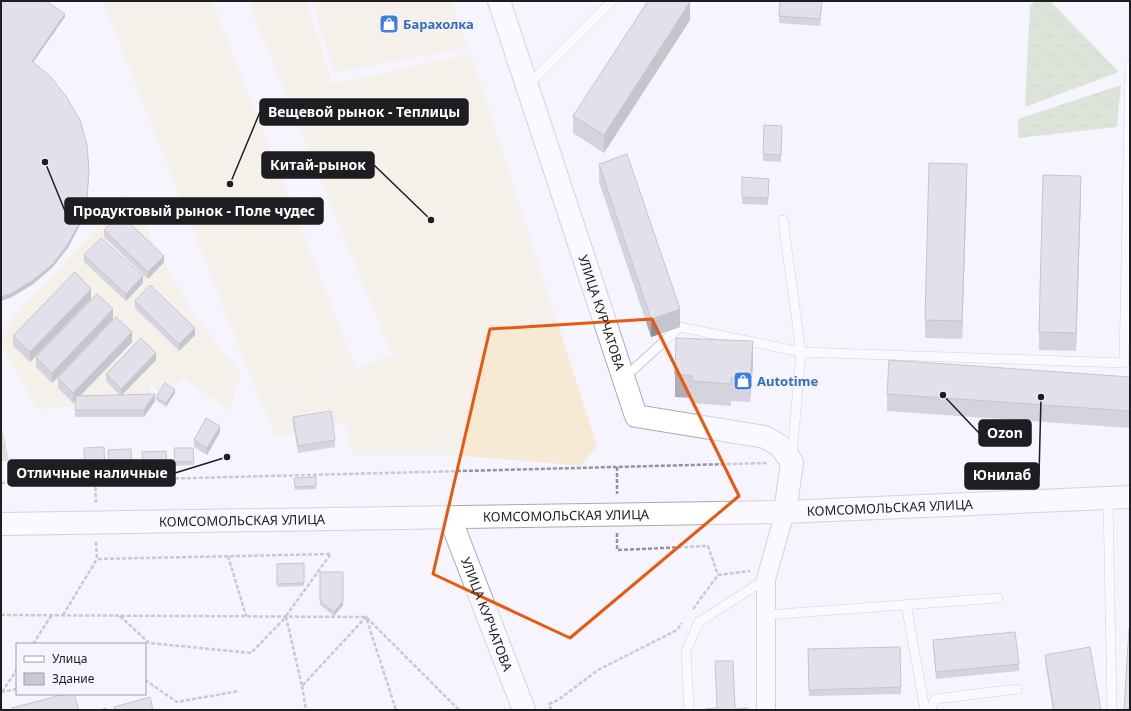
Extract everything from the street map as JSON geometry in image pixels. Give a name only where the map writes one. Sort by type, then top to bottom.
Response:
[{"type":"main road","name":"УЛИЦА КУРЧАТОВА","points":[[499,1],[636,416],[765,437],[780,446],[792,462]]},
{"type":"main road","points":[[785,512],[792,462]]},
{"type":"main road","name":"КОМСОМОЛЬСКАЯ УЛИЦА","points":[[1,524],[785,512],[1108,496],[1130,497]]},
{"type":"main road","name":"УЛИЦА КУРЧАТОВА","points":[[450,518],[524,710]]},
{"type":"street","points":[[766,710],[767,574],[785,512]]},
{"type":"lane","points":[[527,86],[612,1]]},
{"type":"lane","points":[[624,378],[680,327],[801,352],[1127,363],[1130,65]]},
{"type":"lane","points":[[783,220],[801,352],[792,462]]},
{"type":"lane","points":[[1108,496],[1112,710]]},
{"type":"lane","points":[[689,710],[686,651],[699,622],[767,574]]},
{"type":"lane","points":[[766,615],[998,598]]},
{"type":"lane","points":[[906,604],[925,710]]},
{"type":"lane","points":[[930,710],[936,699],[1017,689]]},
{"type":"path","points":[[1,483],[792,462]]},
{"type":"path","points":[[63,616],[96,559],[95,481]]},
{"type":"path","points":[[96,559],[330,554],[286,616],[251,653],[149,643],[120,616]]},
{"type":"path","points":[[228,556],[246,616]]},
{"type":"path","points":[[691,612],[718,575],[767,574]]},
{"type":"path","points":[[1,615],[366,617],[459,710]]},
{"type":"path","points":[[34,643],[51,616]]},
{"type":"path","points":[[286,616],[306,710]]},
{"type":"path","points":[[302,686],[366,617]]},
{"type":"path","points":[[366,617],[396,710]]},
{"type":"path","points":[[551,710],[549,704],[558,700],[598,670],[677,630],[686,618]]},
{"type":"path","points":[[146,646],[149,643]]},
{"type":"path","points":[[2,692],[16,671]]},
{"type":"path","points":[[146,681],[177,702],[239,691]]},
{"type":"path","points":[[2,692],[16,689]]},
{"type":"highlighted area","points":[[652,319],[739,496],[570,638],[433,574],[490,329]]},
{"type":"shaded area","points":[[103,1],[212,1],[356,368],[262,405]]},
{"type":"shaded area","points":[[248,1],[306,1],[332,84],[471,54],[597,446],[581,466],[453,455],[353,455],[346,423],[275,437],[265,405],[392,355]]},
{"type":"shaded area","name":"Барахолка","points":[[312,1],[452,1],[467,47],[335,73]]},
{"type":"shaded area","points":[[127,195],[194,315],[241,374],[229,411],[184,378],[165,397],[150,382],[152,401],[38,409],[1,344],[1,336],[14,317]]},
{"type":"green space","points":[[1035,1],[1050,1],[1119,72],[1025,107],[1030,6]]},
{"type":"green space","points":[[1121,85],[1117,127],[1018,138],[1018,119]]},
{"type":"green space","points":[[1,422],[9,461],[1,461]]},
{"type":"building","points":[[1,1],[46,1],[65,14],[32,61],[51,77],[67,98],[80,120],[87,145],[89,171],[87,197],[80,222],[68,244],[52,265],[32,281],[10,294],[1,297]]},
{"type":"building","points":[[648,1],[690,2],[604,135],[573,116]]},
{"type":"building","points":[[780,1],[822,1],[820,19],[779,16]]},
{"type":"building","points":[[764,125],[782,126],[781,155],[763,154]]},
{"type":"building","points":[[627,154],[680,309],[651,319],[599,164]]},
{"type":"building","points":[[929,163],[967,164],[962,321],[925,320]]},
{"type":"building","points":[[1043,175],[1081,176],[1076,333],[1039,332]]},
{"type":"building","points":[[742,177],[769,179],[768,198],[742,197]]},
{"type":"building","points":[[120,214],[164,256],[148,272],[104,230]]},
{"type":"building","points":[[101,238],[143,276],[126,294],[84,255]]},
{"type":"building","points":[[75,272],[91,289],[30,352],[13,336]]},
{"type":"building","points":[[150,285],[195,328],[179,344],[135,301]]},
{"type":"building","points":[[97,294],[113,309],[52,373],[36,357]]},
{"type":"building","points":[[116,317],[132,332],[73,393],[58,378]]},
{"type":"building","points":[[141,338],[156,353],[121,389],[106,374]]},
{"type":"building","points":[[676,338],[753,341],[750,380],[731,378],[731,384],[692,381],[692,376],[675,374]]},
{"type":"building","points":[[889,360],[1130,377],[1130,411],[887,394]]},
{"type":"building","points":[[165,383],[175,390],[166,403],[156,397]]},
{"type":"building","points":[[155,394],[144,410],[75,410],[76,396]]},
{"type":"building","points":[[331,411],[335,440],[298,446],[293,417]]},
{"type":"building","points":[[206,418],[220,426],[207,448],[194,440]]},
{"type":"building","points":[[104,447],[105,468],[85,469],[84,448]]},
{"type":"building","points":[[174,448],[193,448],[194,462],[175,462]]},
{"type":"building","points":[[131,449],[132,467],[109,468],[108,450]]},
{"type":"building","points":[[166,451],[167,467],[143,468],[142,452]]},
{"type":"building","points":[[316,477],[316,486],[295,487],[294,478]]},
{"type":"building","points":[[304,563],[304,583],[277,584],[277,564]]},
{"type":"building","points":[[320,572],[343,572],[343,601],[334,612],[320,601]]},
{"type":"building","points":[[1129,628],[1130,710],[1124,710]]},
{"type":"building","points":[[1015,632],[1019,664],[936,672],[933,640]]},
{"type":"building","points":[[900,647],[901,687],[809,690],[808,649]]},
{"type":"building","points":[[1090,647],[1101,710],[1054,710],[1045,655]]},
{"type":"building","points":[[715,661],[733,661],[735,709],[748,708],[748,710],[705,710],[717,708]]},
{"type":"building","points":[[61,695],[74,695],[79,710],[12,710],[12,708]]},
{"type":"building","points":[[150,697],[153,710],[115,710],[114,707]]},
{"type":"place","name":"Барахолка","points":[[389,24]]},
{"type":"place","name":"Продуктовый рынок - Поле чудес","points":[[45,162]]},
{"type":"place","name":"Вещевой рынок - Теплицы","points":[[230,184]]},
{"type":"place","name":"Китай-рынок","points":[[431,220]]},
{"type":"place","name":"Autotime","points":[[743,381]]},
{"type":"place","name":"Ozon","points":[[943,395]]},
{"type":"place","name":"Юнилаб","points":[[1041,397]]},
{"type":"place","name":"Отличные наличные","points":[[227,457]]}]
